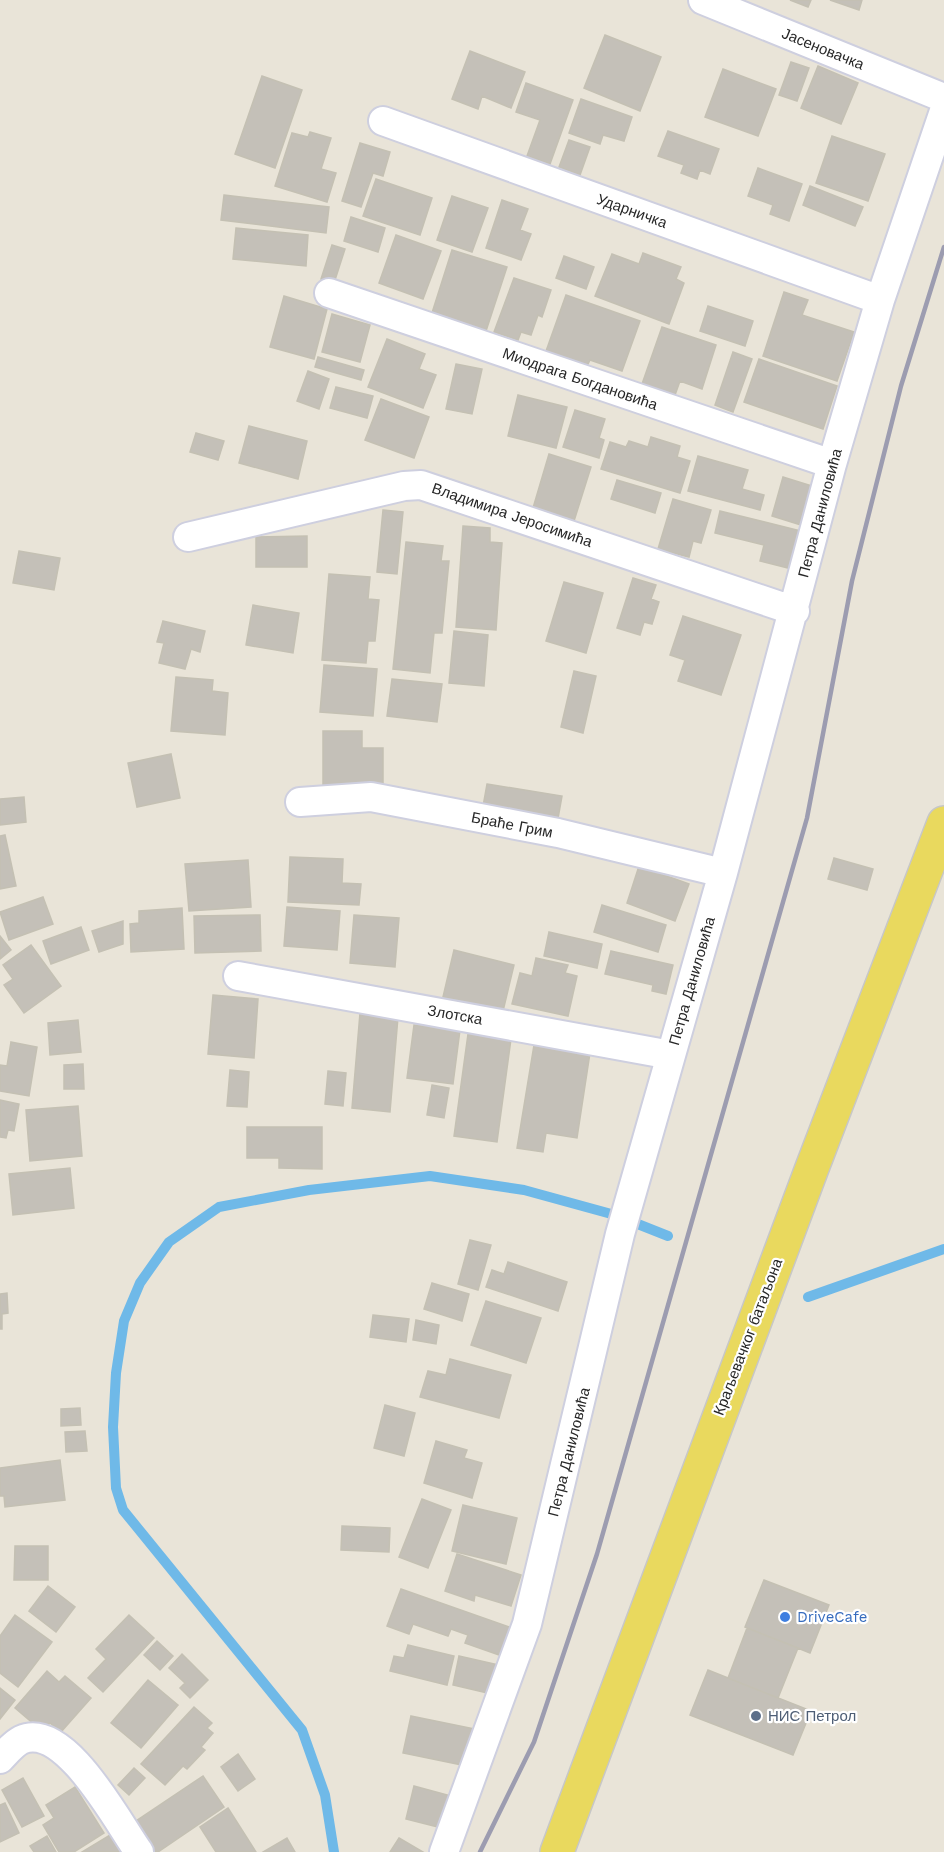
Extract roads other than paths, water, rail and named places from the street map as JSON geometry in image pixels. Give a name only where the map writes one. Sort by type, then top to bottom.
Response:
[{"type":"main road","name":"Краљевачког батаљона","points":[[557,1852],[812,1168],[944,823]]},
{"type":"street","name":"Јасеновачка","points":[[703,0],[944,98]]},
{"type":"street","name":"Петра Даниловића","points":[[444,1852],[527,1624],[620,1234],[723,873],[795,610],[832,464],[880,300],[944,111]]},
{"type":"street","name":"Ударничка","points":[[383,121],[880,300]]},
{"type":"street","name":"Миодрага Богдановића","points":[[328,293],[832,464]]},
{"type":"street","name":"Владимира Јеросимића","points":[[188,537],[404,486],[421,485],[795,610]]},
{"type":"street","name":"Браће Грим","points":[[300,802],[371,797],[558,833],[723,873]]},
{"type":"street","name":"Злотска","points":[[238,976],[671,1055]]},
{"type":"street","points":[[0,1759],[21,1740],[38,1738],[54,1742],[96,1787],[139,1852]]},
{"type":"waterway","points":[[334,1852],[325,1795],[302,1730],[123,1510],[116,1488],[113,1427],[116,1373],[124,1321],[140,1283],[169,1242],[219,1207],[309,1190],[430,1176],[524,1190],[615,1215],[668,1236]]},
{"type":"waterway","points":[[808,1297],[944,1249]]},
{"type":"railway","points":[[480,1852],[534,1742],[597,1554],[807,818],[852,581],[901,386],[944,247]]},
{"type":"place","name":"DriveCafe","points":[[785,1617]]},
{"type":"place","name":"НИС Петрол","points":[[756,1716]]}]
